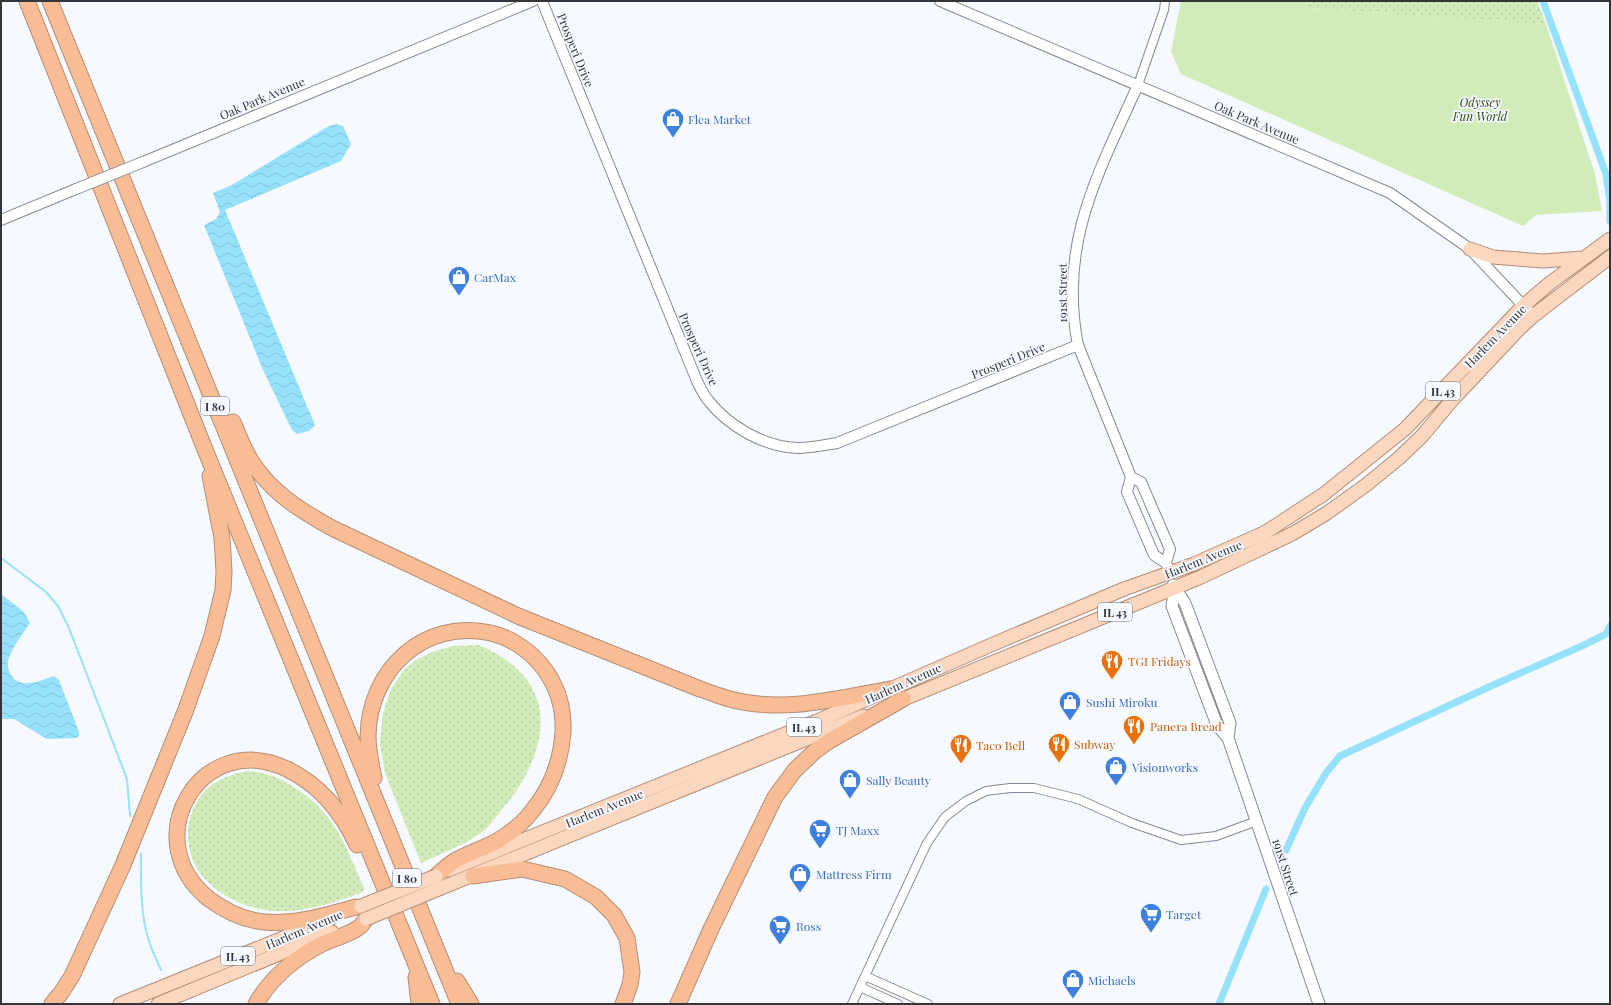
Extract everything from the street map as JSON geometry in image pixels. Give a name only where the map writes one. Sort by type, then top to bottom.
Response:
[{"type":"highway","name":"I 80","points":[[27,1],[206,452],[328,746],[432,1004]]},
{"type":"highway","name":"I 80","points":[[50,1],[459,1004]]},
{"type":"highway","points":[[125,185],[160,252],[244,448],[256,468],[275,490],[305,513],[334,529],[518,616],[726,698],[768,705],[793,705],[807,704],[890,689]]},
{"type":"highway","points":[[52,1004],[72,976],[123,865],[185,712],[217,620],[223,590],[222,538],[206,452]]},
{"type":"highway","points":[[380,810],[370,756],[369,727],[373,706],[380,687],[397,661],[410,649],[425,640],[443,634],[463,630],[482,631],[514,643],[532,655],[542,665],[559,696],[563,715],[561,750],[551,781],[542,798],[533,810],[510,832],[499,840],[453,862],[439,882]]},
{"type":"highway","points":[[678,1004],[710,929],[775,796],[795,770],[814,752],[903,699]]},
{"type":"highway","points":[[256,1004],[272,981],[292,962],[325,943],[359,928],[361,911],[302,920],[274,922],[246,918],[226,910],[215,903],[194,885],[179,857],[176,837],[177,822],[181,807],[189,794],[205,776],[222,766],[233,762],[247,760],[261,761],[284,768],[301,777],[315,787],[334,805],[350,829],[369,870],[381,880]]},
{"type":"highway","points":[[473,876],[522,869],[565,880],[596,897],[614,915],[627,938],[632,972],[630,985],[623,1004]]},
{"type":"highway","points":[[435,945],[471,1004]]},
{"type":"highway","points":[[413,956],[419,1004]]},
{"type":"main road","name":"Harlem Avenue","points":[[120,1004],[439,882],[1124,589],[1168,568],[1194,564],[1266,532],[1324,494],[1405,429],[1523,306],[1550,283],[1610,239]]},
{"type":"main road","points":[[1470,249],[1493,257],[1543,261],[1583,258]]},
{"type":"main road","name":"Harlem Avenue","points":[[439,882],[473,876],[623,813],[1201,577],[1292,534],[1327,513],[1366,485],[1399,458],[1422,436],[1453,399],[1518,330],[1533,316],[1610,257]]},
{"type":"main road","name":"191st Street","points":[[1168,568],[1174,588],[1185,603],[1230,723],[1228,738],[1318,1004]]},
{"type":"main road","name":"Harlem Avenue","points":[[158,1004],[361,911]]},
{"type":"street","name":"Oak Park Avenue","points":[[1,220],[533,1]]},
{"type":"street","name":"Prosperi Drive","points":[[542,1],[696,381],[707,399],[721,414],[737,427],[755,437],[776,444],[797,448],[838,442],[1078,346]]},
{"type":"street","name":"Oak Park Avenue","points":[[940,1],[1390,193],[1470,249],[1533,316]]},
{"type":"street","points":[[1138,85],[1164,10],[1165,1]]},
{"type":"street","name":"191st Street","points":[[1138,85],[1095,181],[1079,233],[1072,284],[1075,328],[1078,346],[1131,477],[1127,492],[1154,555],[1168,568]]},
{"type":"street","name":"191st Street","points":[[1131,477],[1141,482],[1170,549],[1168,568]]},
{"type":"street","points":[[852,1004],[908,882],[931,839],[945,817],[966,801],[986,791],[1010,788],[1034,788],[1078,799],[1132,823],[1181,840],[1216,836],[1257,821]]},
{"type":"street","points":[[865,976],[928,1004]]},
{"type":"street","points":[[860,987],[898,1004]]},
{"type":"green space","name":"Odyssey Fun World","points":[[1181,1],[1308,1],[1308,8],[1546,24],[1595,174],[1602,211],[1536,215],[1523,226],[1181,74],[1171,52]]},
{"type":"green space","points":[[1308,1],[1537,1],[1546,24],[1307,8]]},
{"type":"green space","points":[[479,645],[512,664],[531,685],[540,708],[541,723],[539,739],[529,769],[521,784],[488,826],[472,839],[421,863],[385,773],[380,743],[383,712],[391,689],[404,670],[416,660],[432,652],[453,646]]},
{"type":"green space","points":[[247,771],[274,776],[298,790],[322,811],[339,834],[364,888],[363,892],[332,903],[311,908],[278,911],[266,910],[241,903],[230,898],[209,883],[194,863],[191,854],[188,834],[191,815],[200,798],[210,786],[225,778]]},
{"type":"water","points":[[336,124],[343,126],[351,144],[341,161],[225,210],[315,425],[309,431],[297,434],[292,430],[263,370],[204,225],[216,219],[220,212],[213,193],[232,185],[327,127]]},
{"type":"water","points":[[1,594],[24,612],[30,623],[9,657],[8,666],[10,673],[14,679],[24,683],[36,682],[54,676],[59,680],[79,732],[79,736],[76,738],[47,739],[14,719],[1,719]]},
{"type":"waterway","points":[[1543,1],[1606,174],[1610,202],[1610,221]]},
{"type":"waterway","points":[[1,558],[46,592],[58,606],[69,628],[127,779],[130,816]]},
{"type":"waterway","points":[[1286,850],[1305,808],[1326,773],[1340,756],[1491,686],[1582,646],[1606,634],[1610,626]]},
{"type":"waterway","points":[[141,854],[144,920],[150,945],[161,970]]},
{"type":"waterway","points":[[1219,1004],[1266,889]]},
{"type":"place","name":"Flea Market","points":[[673,138]]},
{"type":"place","name":"CarMax","points":[[459,296]]},
{"type":"place","name":"TGI Fridays","points":[[1112,680]]},
{"type":"place","name":"Sushi Miroku","points":[[1070,722]]},
{"type":"place","name":"Panera Bread","points":[[1134,746]]},
{"type":"place","name":"Taco Bell","points":[[961,764]]},
{"type":"place","name":"Subway","points":[[1059,764]]},
{"type":"place","name":"Visionworks","points":[[1116,786]]},
{"type":"place","name":"Sally Beauty","points":[[850,800]]},
{"type":"place","name":"TJ Maxx","points":[[820,850]]},
{"type":"place","name":"Mattress Firm","points":[[800,894]]},
{"type":"place","name":"Target","points":[[1151,934]]},
{"type":"place","name":"Ross","points":[[780,946]]},
{"type":"place","name":"Michaels","points":[[1073,1000]]}]
